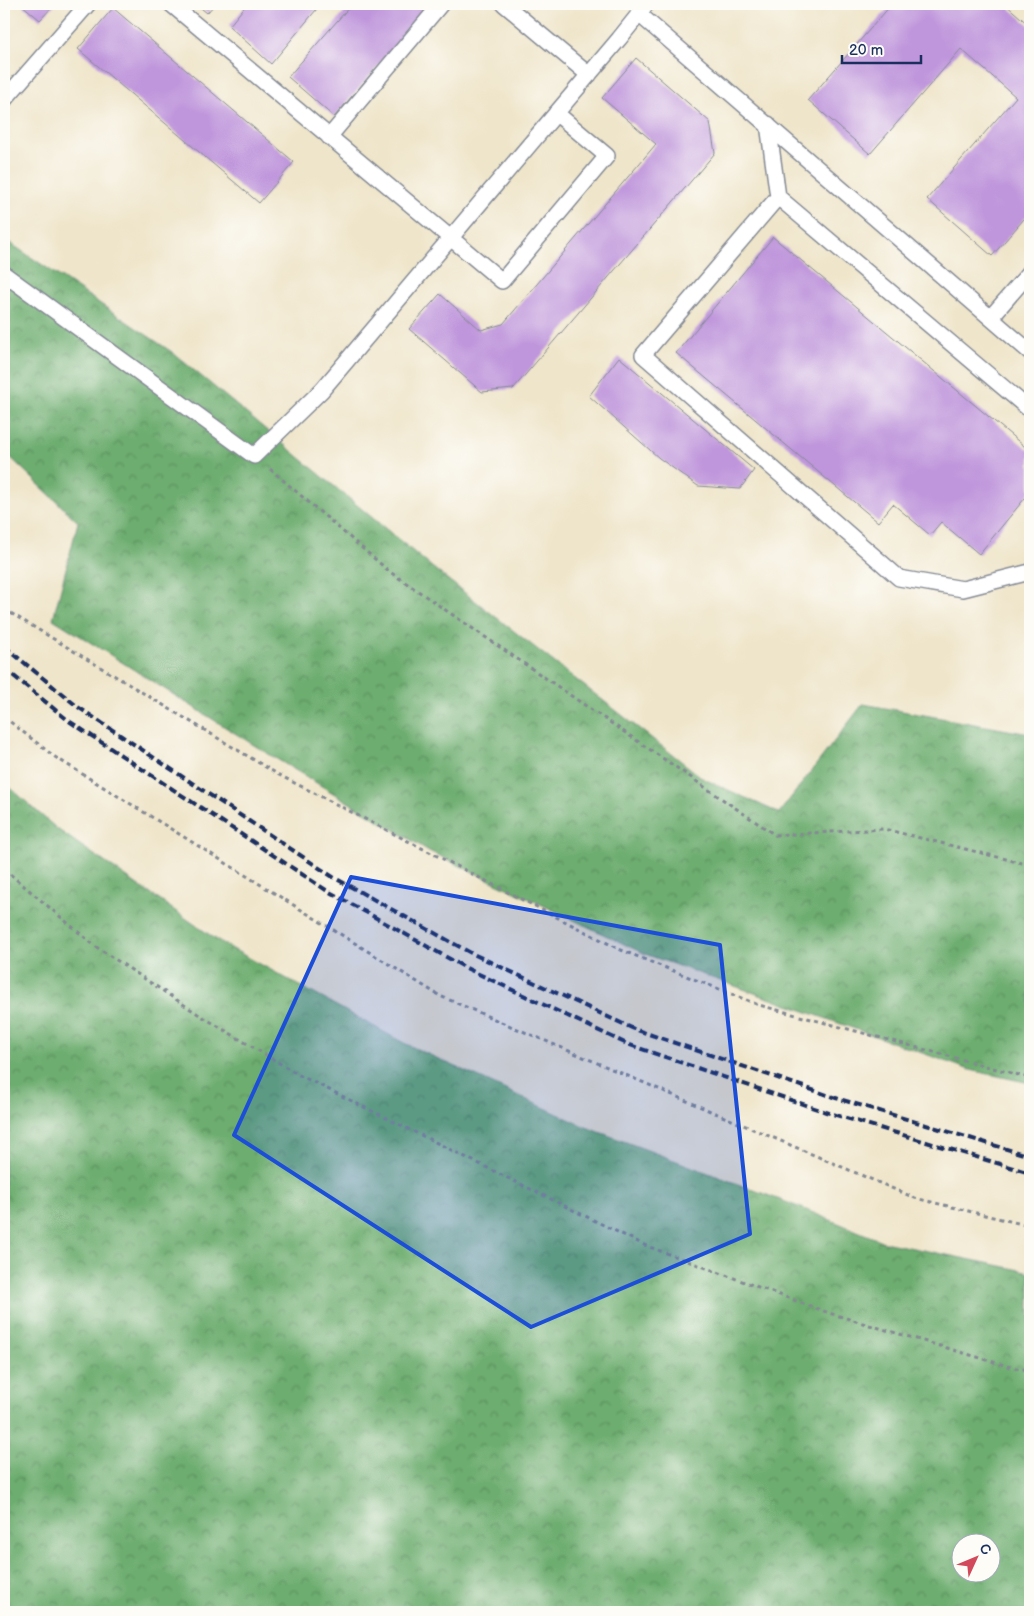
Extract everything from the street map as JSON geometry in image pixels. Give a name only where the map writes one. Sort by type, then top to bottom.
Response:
[{"type":"lane","points":[[4,100],[88,4]]},
{"type":"lane","points":[[171,4],[502,281],[607,156],[556,113]]},
{"type":"lane","points":[[329,137],[441,4]]},
{"type":"lane","points":[[504,4],[589,75]]},
{"type":"lane","points":[[4,274],[254,456],[322,390],[589,75],[642,9],[768,124],[1030,352]]},
{"type":"lane","points":[[768,124],[778,197],[1030,410]]},
{"type":"lane","points":[[778,197],[642,355],[899,578],[963,589],[1030,572]]},
{"type":"lane","points":[[991,317],[1030,272]]},
{"type":"path","points":[[254,456],[390,572],[775,835],[884,829],[1030,865]]},
{"type":"path","points":[[4,609],[279,775],[621,950],[759,1004],[1030,1078]]},
{"type":"path","points":[[4,717],[56,757],[440,996],[915,1198],[1030,1226]]},
{"type":"path","points":[[4,869],[95,946],[198,1014],[299,1075],[644,1245],[829,1313],[1014,1368],[1030,1370]]},
{"type":"highlighted area","points":[[351,877],[720,945],[750,1234],[531,1327],[234,1135]]},
{"type":"green space","points":[[4,239],[172,352],[438,572],[704,779],[779,813],[863,704],[1030,734],[1030,1083],[970,1070],[645,954],[429,851],[257,747],[53,619],[78,522],[4,451]]},
{"type":"green space","points":[[4,782],[57,829],[220,942],[404,1043],[586,1127],[799,1207],[884,1242],[1030,1272],[1030,1612],[4,1612]]},
{"type":"building","points":[[21,4],[55,4],[40,20]]},
{"type":"building","points":[[196,4],[215,4],[207,13]]},
{"type":"building","points":[[247,4],[321,4],[271,64],[229,26]]},
{"type":"building","points":[[352,4],[432,4],[334,117],[288,77]]},
{"type":"building","points":[[892,4],[1005,4],[1030,26],[1030,212],[992,256],[927,199],[1016,97],[961,49],[870,154],[808,100]]},
{"type":"building","points":[[113,8],[294,162],[259,203],[78,49]]},
{"type":"building","points":[[636,58],[710,122],[715,153],[513,389],[482,392],[409,329],[440,294],[481,330],[503,324],[656,144],[602,98]]},
{"type":"building","points":[[773,237],[1030,451],[1030,492],[979,554],[941,522],[930,535],[893,504],[878,522],[676,353]]},
{"type":"building","points":[[619,357],[754,470],[740,489],[698,486],[659,458],[589,396]]},
{"type":"railway","points":[[4,646],[78,707],[333,877],[471,953],[634,1029],[836,1098],[1030,1156]]},
{"type":"railway","points":[[4,668],[69,721],[326,890],[466,968],[627,1044],[826,1112],[1030,1173]]}]
